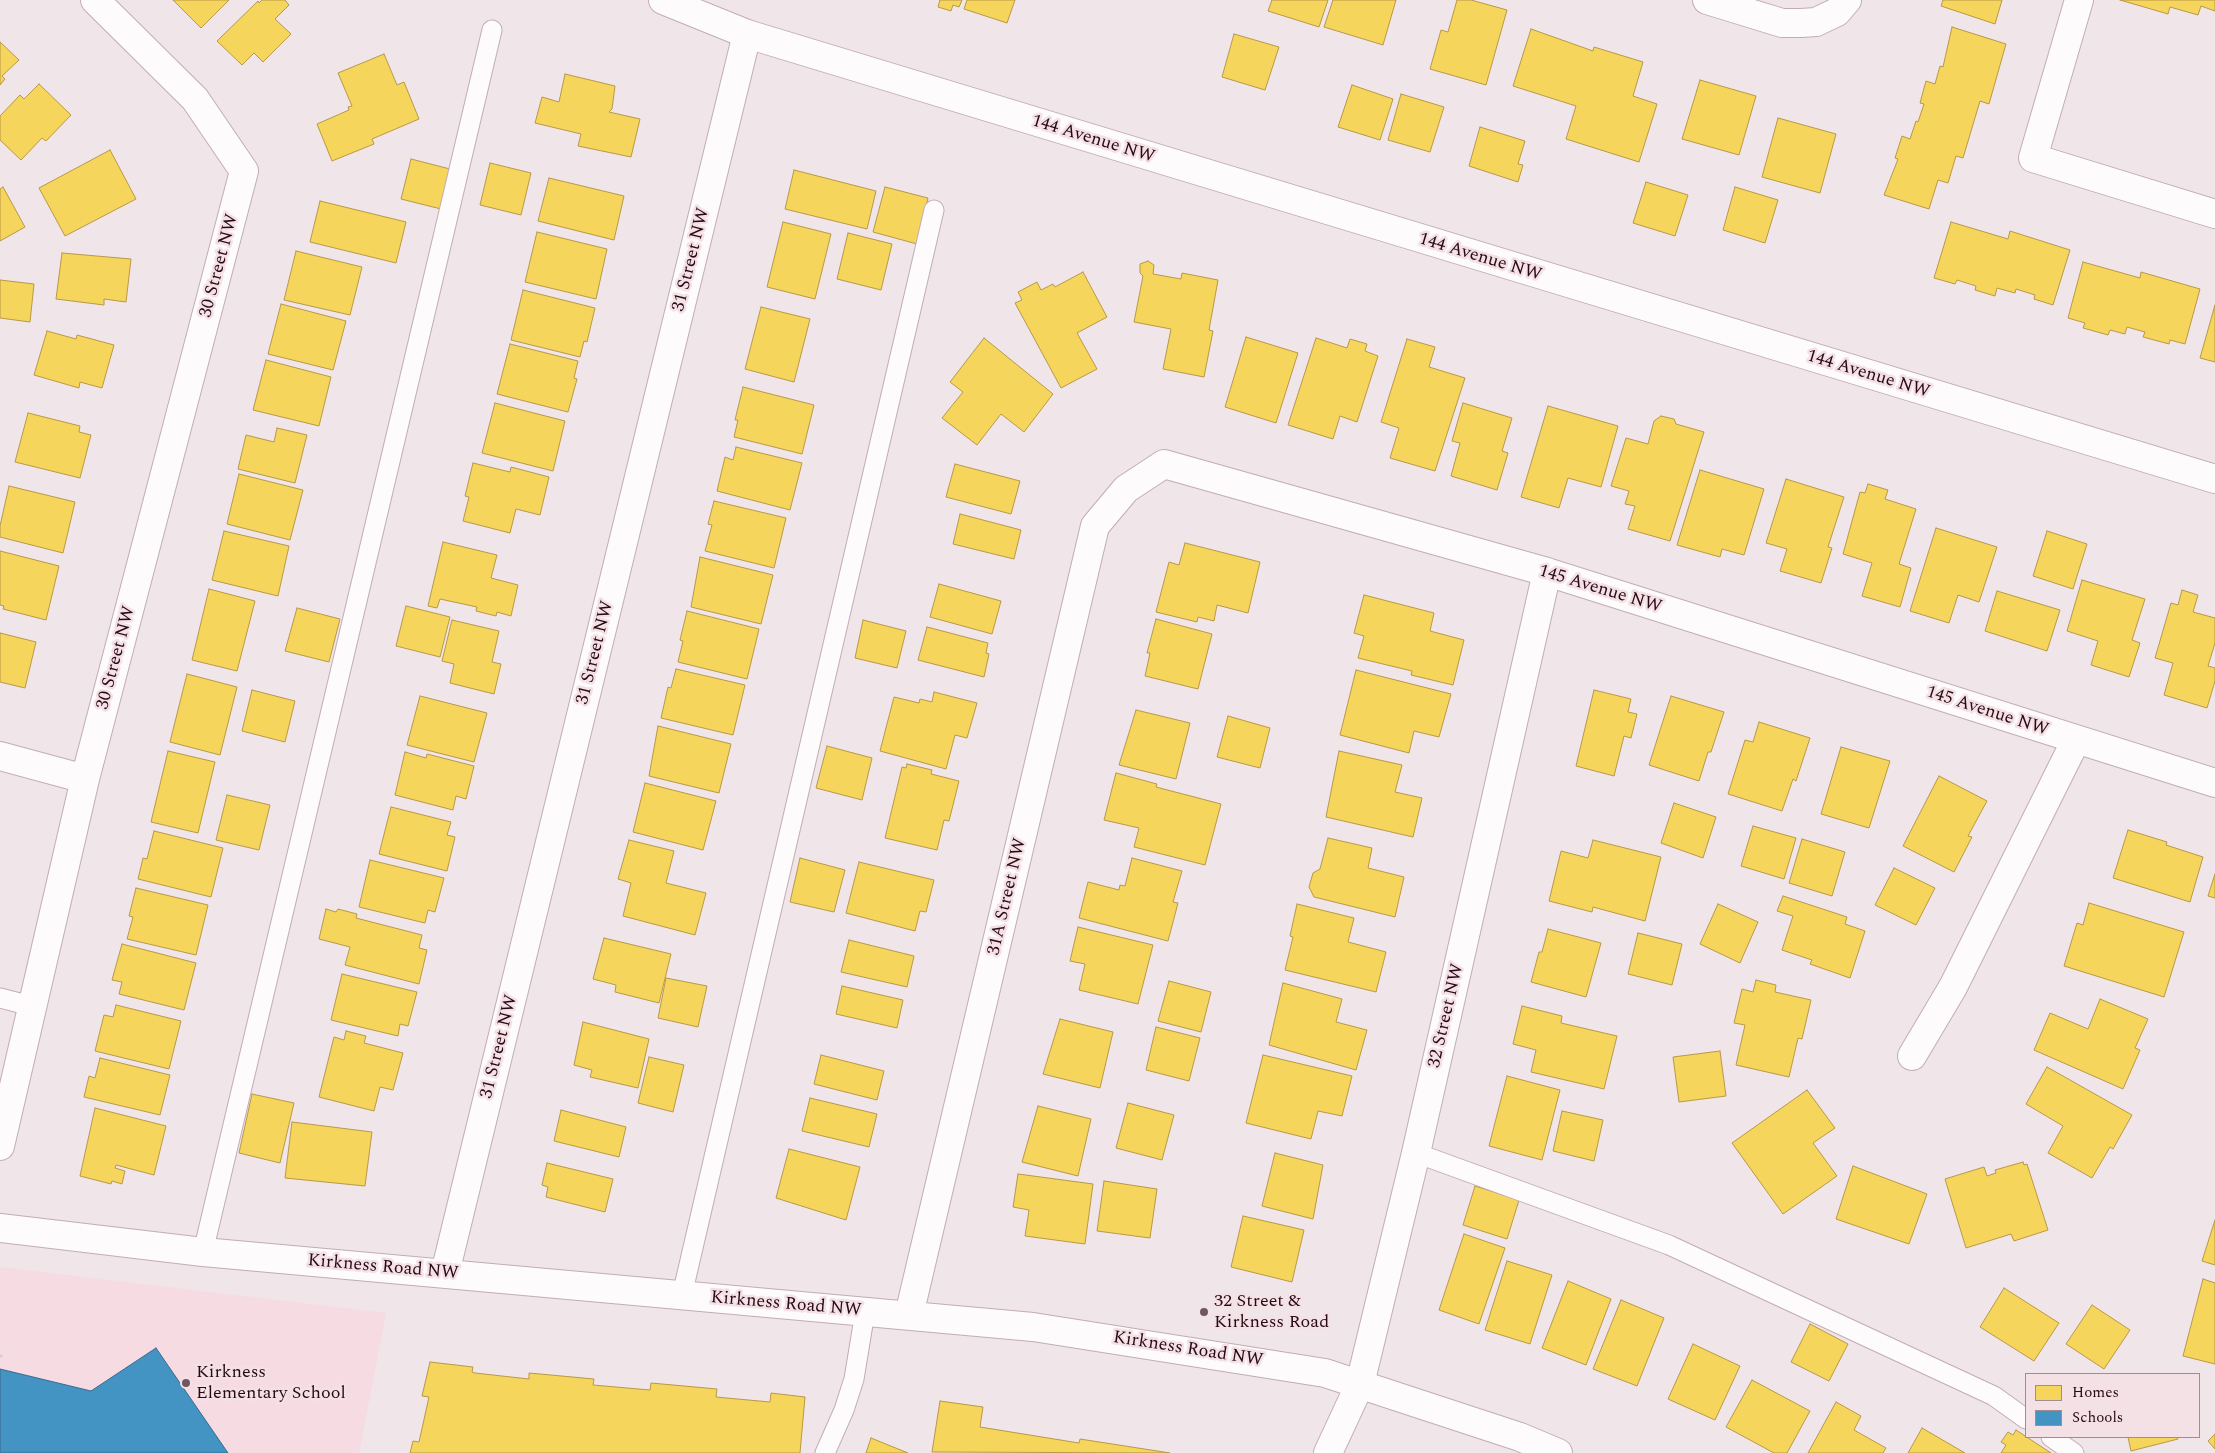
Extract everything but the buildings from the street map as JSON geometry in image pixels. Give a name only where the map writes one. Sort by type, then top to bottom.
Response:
[{"type":"street","name":"30 Street NW","points":[[0,1146],[85,779],[244,172],[196,99],[95,0]]},
{"type":"street","name":"144 Avenue NW","points":[[663,0],[747,34],[2215,480]]},
{"type":"street","name":"144 Avenue NW","points":[[697,0],[747,34]]},
{"type":"street","points":[[1707,0],[1782,23],[1816,22],[1842,6]]},
{"type":"street","points":[[2079,0],[2033,158],[2215,214]]},
{"type":"street","name":"31 Street NW","points":[[445,1273],[747,34]]},
{"type":"street","name":"145 Avenue NW","points":[[1126,489],[1164,464],[1547,572],[2215,783]]},
{"type":"street","name":"31A Street NW","points":[[909,1315],[1095,526],[1126,489]]},
{"type":"street","name":"32 Street NW","points":[[1328,1453],[1360,1384],[1416,1153],[1547,572]]},
{"type":"street","points":[[1912,1056],[1953,987],[2076,740]]},
{"type":"street","points":[[0,756],[85,779]]},
{"type":"street","name":"Kirkness Road NW","points":[[0,1228],[203,1252],[1033,1327],[1325,1373],[1520,1438],[1558,1453]]},
{"type":"lane","points":[[203,1252],[492,30]]},
{"type":"lane","points":[[682,1295],[934,210]]},
{"type":"lane","points":[[0,998],[31,1006]]},
{"type":"lane","points":[[1416,1153],[1670,1245],[1994,1396],[2025,1418]]},
{"type":"lane","points":[[825,1453],[844,1410],[854,1379],[865,1312]]},
{"type":"lane","points":[[2052,1438],[2074,1453]]},
{"type":"shaded area","name":"Kirkness Elementary School","points":[[0,1267],[386,1313],[359,1453],[0,1453]]},
{"type":"place","name":"32 Street & Kirkness Road","points":[[1204,1312]]},
{"type":"place","name":"Kirkness Elementary School","points":[[186,1383]]}]
